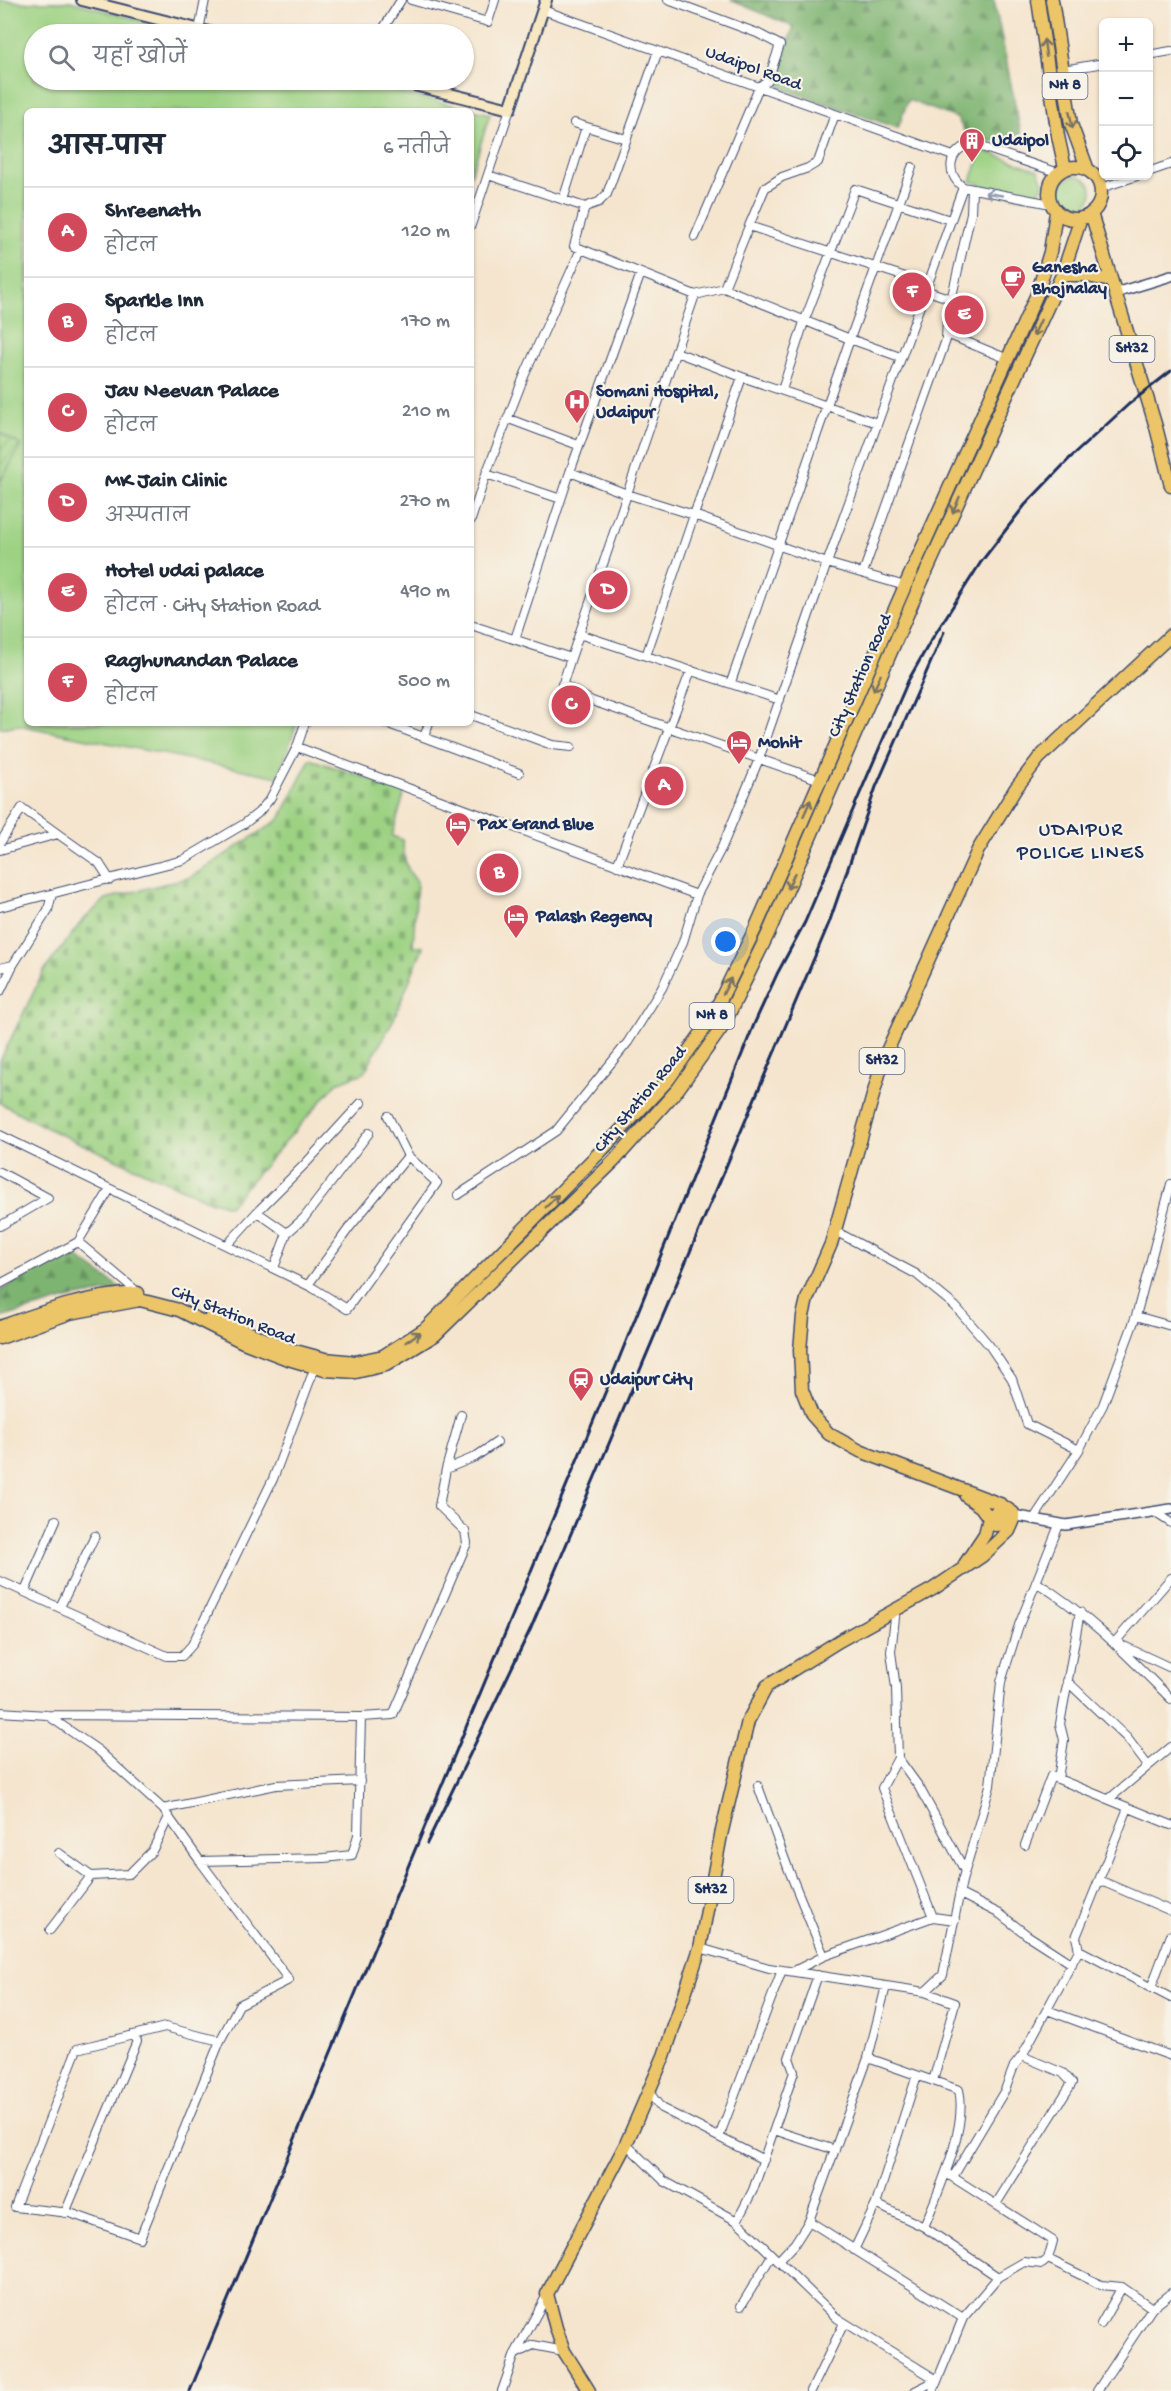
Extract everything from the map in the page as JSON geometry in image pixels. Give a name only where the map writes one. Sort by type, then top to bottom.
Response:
[{"type":"main road","points":[[82,0],[176,24]]},
{"type":"main road","name":"NH 8","points":[[1038,0],[1058,136],[1060,170]]},
{"type":"main road","name":"NH 8","points":[[1052,0],[1071,124],[1088,170]]},
{"type":"main road","points":[[434,90],[510,109],[544,5]]},
{"type":"main road","points":[[1072,166],[1094,174],[1101,188],[1100,202],[1086,216],[1068,218],[1054,208],[1049,187],[1060,170],[1072,166]]},
{"type":"main road","name":"City Station Road","points":[[0,1327],[67,1304],[108,1295],[140,1293],[178,1302],[247,1334],[325,1359],[355,1362],[383,1356],[425,1329],[668,1080],[715,1011],[756,927],[904,586],[1008,359],[1044,277],[1050,252],[1054,208]]},
{"type":"main road","name":"City Station Road","points":[[0,1338],[70,1312],[140,1300],[179,1310],[243,1342],[315,1367],[356,1372],[386,1365],[435,1335],[621,1153],[678,1089],[723,1026],[768,934],[917,592],[1062,275],[1086,216]]},
{"type":"main road","name":"SH32","points":[[1086,216],[1113,287],[1156,427],[1171,486]]},
{"type":"main road","points":[[1062,275],[1083,275],[1113,287]]},
{"type":"main road","name":"SH32","points":[[547,2294],[626,2144],[664,2056],[700,1948],[721,1835],[748,1720],[767,1686],[960,1570],[998,1542],[1011,1527],[1013,1515],[1010,1510],[1000,1504],[840,1442],[820,1424],[806,1403],[800,1373],[803,1316],[807,1299],[835,1231],[883,1060],[978,850],[1016,788],[1039,758],[1171,635]]},
{"type":"main road","points":[[948,1484],[978,1504],[995,1525],[1003,1525],[1010,1521],[1013,1515]]},
{"type":"main road","points":[[960,1570],[980,1542],[989,1518]]},
{"type":"main road","points":[[547,2294],[564,2350],[589,2391]]},
{"type":"street","points":[[201,24],[205,0]]},
{"type":"street","points":[[386,24],[401,0]]},
{"type":"street","points":[[411,0],[488,22],[495,0]]},
{"type":"street","points":[[668,0],[780,45],[771,74],[768,80],[759,87],[695,237]]},
{"type":"street","name":"Udaipol Road","points":[[544,5],[658,51],[953,156]]},
{"type":"street","points":[[488,174],[585,207],[599,202],[607,194],[658,51]]},
{"type":"street","points":[[1153,54],[1171,51]]},
{"type":"street","points":[[1063,70],[1099,64]]},
{"type":"street","points":[[474,216],[510,109]]},
{"type":"street","points":[[724,288],[765,188],[782,177],[818,162],[835,114]]},
{"type":"street","points":[[574,123],[626,139]]},
{"type":"street","points":[[563,200],[586,127]]},
{"type":"street","points":[[1054,208],[963,187],[951,174],[951,164],[953,156],[960,148],[973,144],[1060,170]]},
{"type":"street","points":[[1153,171],[1171,164]]},
{"type":"street","points":[[731,682],[912,167]]},
{"type":"street","points":[[1101,188],[1125,180]]},
{"type":"street","points":[[458,1196],[556,1131],[628,1042],[662,988],[683,942],[697,895],[722,847],[759,759],[900,357],[963,187]]},
{"type":"street","points":[[782,390],[829,252],[855,189],[950,220]]},
{"type":"street","points":[[863,573],[947,334],[947,318],[969,223],[972,190]]},
{"type":"street","points":[[585,207],[574,246],[695,295],[724,288],[804,322],[900,357]]},
{"type":"street","points":[[749,226],[877,268],[951,299]]},
{"type":"street","points":[[474,511],[525,374],[581,249]]},
{"type":"street","points":[[515,639],[578,445],[590,420],[641,273]]},
{"type":"street","points":[[1113,287],[1171,276]]},
{"type":"street","points":[[695,295],[561,688],[833,786]]},
{"type":"street","points":[[947,334],[1008,359]]},
{"type":"street","points":[[676,352],[877,423]]},
{"type":"street","points":[[646,656],[742,377]]},
{"type":"street","points":[[509,419],[578,445]]},
{"type":"street","points":[[570,472],[627,494],[904,586]]},
{"type":"street","points":[[486,474],[561,499]]},
{"type":"street","points":[[474,626],[572,658]]},
{"type":"street","points":[[579,634],[731,682],[780,700]]},
{"type":"street","points":[[618,866],[691,670]]},
{"type":"street","points":[[474,716],[552,745],[571,747]]},
{"type":"street","points":[[0,907],[183,860],[244,824],[270,799],[297,747],[304,726]]},
{"type":"street","points":[[394,726],[519,773]]},
{"type":"street","points":[[424,737],[428,726]]},
{"type":"street","points":[[297,747],[697,895]]},
{"type":"street","points":[[0,843],[22,808],[99,863],[110,880]]},
{"type":"street","points":[[0,850],[58,834]]},
{"type":"street","points":[[0,992],[13,965],[48,910],[52,894]]},
{"type":"street","points":[[0,968],[13,965]]},
{"type":"street","points":[[226,1245],[361,1103]]},
{"type":"street","points":[[0,1135],[308,1285],[347,1309],[438,1183],[408,1156],[388,1116]]},
{"type":"street","points":[[274,1268],[287,1233],[304,1218],[369,1133]]},
{"type":"street","points":[[308,1285],[408,1156]]},
{"type":"street","points":[[0,1172],[48,1198],[0,1226]]},
{"type":"street","points":[[1033,1520],[1079,1450],[1103,1405],[1136,1316],[1171,1184]]},
{"type":"street","points":[[0,1284],[33,1264],[78,1242],[110,1189]]},
{"type":"street","points":[[257,1212],[287,1233]]},
{"type":"street","points":[[835,1231],[916,1274],[955,1306],[989,1345],[1012,1379],[1027,1424],[1079,1450]]},
{"type":"street","points":[[78,1242],[151,1303]]},
{"type":"street","points":[[1136,1316],[1171,1326]]},
{"type":"street","points":[[0,1581],[166,1656],[182,1656],[192,1645],[273,1479],[315,1367]]},
{"type":"street","points":[[0,1712],[47,1715],[361,1718],[393,1715],[467,1543],[465,1531],[439,1506],[446,1469],[461,1415]]},
{"type":"street","points":[[446,1469],[475,1457],[497,1442]]},
{"type":"street","points":[[1013,1515],[1059,1525],[1171,1509]]},
{"type":"street","points":[[1154,1512],[1171,1523]]},
{"type":"street","points":[[25,1591],[56,1520]]},
{"type":"street","points":[[925,1992],[943,1975],[965,1871],[990,1786],[1001,1682],[1019,1625],[1059,1525]]},
{"type":"street","points":[[60,1607],[95,1536]]},
{"type":"street","points":[[1115,1642],[1171,1578]]},
{"type":"street","points":[[1036,1582],[1080,1612],[1115,1642],[1171,1698]]},
{"type":"street","points":[[896,1609],[891,1652],[896,1698],[898,1758],[882,1788],[933,1917]]},
{"type":"street","points":[[1058,1779],[1064,1740],[1060,1724],[1080,1612]]},
{"type":"street","points":[[1115,1642],[1171,1668]]},
{"type":"street","points":[[1067,1681],[1127,1738],[1148,1766]]},
{"type":"street","points":[[47,1715],[98,1750],[163,1809],[289,1980],[239,2005],[220,2041],[140,2238],[65,2212],[15,2207],[77,2049],[165,2027],[220,2041]]},
{"type":"street","points":[[200,1861],[324,1858],[352,1855],[358,1835],[361,1718]]},
{"type":"street","points":[[1109,1799],[1171,1747]]},
{"type":"street","points":[[898,1758],[919,1787],[965,1871]]},
{"type":"street","points":[[1025,1845],[1051,1776],[1171,1825]]},
{"type":"street","points":[[163,1809],[276,1785],[360,1781]]},
{"type":"street","points":[[758,1786],[824,1956]]},
{"type":"street","points":[[924,2228],[950,2175],[1005,2090],[1014,2066],[1022,2056],[1079,1950],[1076,1937],[1128,1808]]},
{"type":"street","points":[[58,1853],[91,1876],[129,1874],[152,1851],[169,1817]]},
{"type":"street","points":[[50,1930],[91,1876]]},
{"type":"street","points":[[1099,1880],[1171,1911]]},
{"type":"street","points":[[960,1894],[1000,1914],[1027,1935],[1072,1964]]},
{"type":"street","points":[[793,1971],[824,1956],[933,1917],[955,1920]]},
{"type":"street","points":[[1151,1988],[1171,1935]]},
{"type":"street","points":[[700,1948],[782,1970],[925,1992],[955,2003],[933,2081]]},
{"type":"street","points":[[1079,1950],[1171,1998]]},
{"type":"street","points":[[719,2137],[782,1970]]},
{"type":"street","points":[[737,2221],[753,2190],[794,2072],[789,2058],[818,1975]]},
{"type":"street","points":[[778,2261],[795,2243],[809,2222],[868,2058],[886,1986]]},
{"type":"street","points":[[1047,2010],[1171,2056]]},
{"type":"street","points":[[65,2212],[137,2041],[132,2035]]},
{"type":"street","points":[[996,2204],[1072,2083],[1063,2073],[1022,2056]]},
{"type":"street","points":[[868,2058],[959,2090],[963,2106],[950,2175]]},
{"type":"street","points":[[854,2250],[876,2204],[917,2075]]},
{"type":"street","points":[[648,2091],[661,2108],[764,2160]]},
{"type":"street","points":[[774,2130],[835,2150]]},
{"type":"street","points":[[626,2144],[664,2181],[737,2221],[837,2318],[936,2380]]},
{"type":"street","points":[[933,2391],[963,2318],[998,2277],[1024,2262],[1042,2264],[1048,2259],[1053,2241],[950,2175]]},
{"type":"street","points":[[876,2204],[924,2228],[998,2277]]},
{"type":"street","points":[[809,2222],[963,2318]]},
{"type":"street","points":[[741,2306],[772,2254]]},
{"type":"street","points":[[1048,2259],[1101,2285],[1122,2287],[1152,2308]]},
{"type":"street","points":[[1101,2324],[1122,2287]]},
{"type":"street","points":[[1097,2391],[1152,2308],[1171,2293]]},
{"type":"street","points":[[502,2391],[515,2354],[547,2294]]},
{"type":"street","points":[[811,2391],[818,2372],[844,2323]]},
{"type":"street","points":[[515,2354],[533,2345],[564,2350]]},
{"type":"street","points":[[915,2391],[936,2380]]},
{"type":"green space","points":[[0,0],[30,3],[70,1],[153,24],[24,24],[24,90],[391,90],[465,108],[24,108],[24,726],[296,726],[278,777],[18,725],[0,728]]},
{"type":"green space","points":[[731,0],[994,0],[1021,134],[991,142],[966,134],[957,118],[908,100],[898,128],[771,85],[794,27]]},
{"type":"green space","points":[[474,110],[490,114],[474,165]]},
{"type":"green space","points":[[982,150],[1038,170],[1043,182],[1039,191],[1033,196],[1012,196],[971,181]]},
{"type":"green space","points":[[1076,176],[1087,181],[1092,192],[1087,203],[1076,208],[1065,203],[1060,192],[1065,181]]},
{"type":"green space","points":[[0,433],[21,445],[0,482]]},
{"type":"green space","points":[[310,759],[405,791],[392,836],[403,840],[406,862],[417,881],[413,946],[423,947],[394,1019],[364,1073],[337,1083],[229,1206],[212,1202],[51,1130],[0,1103],[0,1061],[44,971],[82,921],[106,899],[191,877],[280,819]]},
{"type":"green space","points":[[74,1255],[122,1289],[71,1298],[0,1318],[0,1291],[60,1256]]},
{"type":"railway","points":[[190,2391],[610,1381],[755,1022],[805,922],[908,681],[981,562],[1025,505],[1070,458],[1129,404],[1171,371]]},
{"type":"railway","points":[[427,1843],[531,1628],[829,923],[876,787],[944,632]]},
{"type":"place","name":"Udaipol","points":[[972,164]]},
{"type":"place","name":"Raghunandan Palace","points":[[912,292]]},
{"type":"place","name":"Ganesha Bhojnalay","points":[[1013,301]]},
{"type":"place","name":"Hotel udai palace","points":[[964,315]]},
{"type":"place","name":"Somani Hospital, Udaipur","points":[[577,425]]},
{"type":"place","name":"MK Jain Clinic","points":[[608,590]]},
{"type":"place","name":"Jav Neevan Palace","points":[[571,705]]},
{"type":"place","name":"Mohit","points":[[739,766]]},
{"type":"place","name":"Shreenath","points":[[664,786]]},
{"type":"place","name":"Pax Grand Blue","points":[[458,848]]},
{"type":"place","name":"Sparkle Inn","points":[[499,873]]},
{"type":"place","name":"Palash Regency","points":[[516,940]]},
{"type":"place","name":"Udaipur City","points":[[581,1403]]},
{"type":"district","name":"UDAIPUR POLICE LINES","points":[[1081,842]]}]
